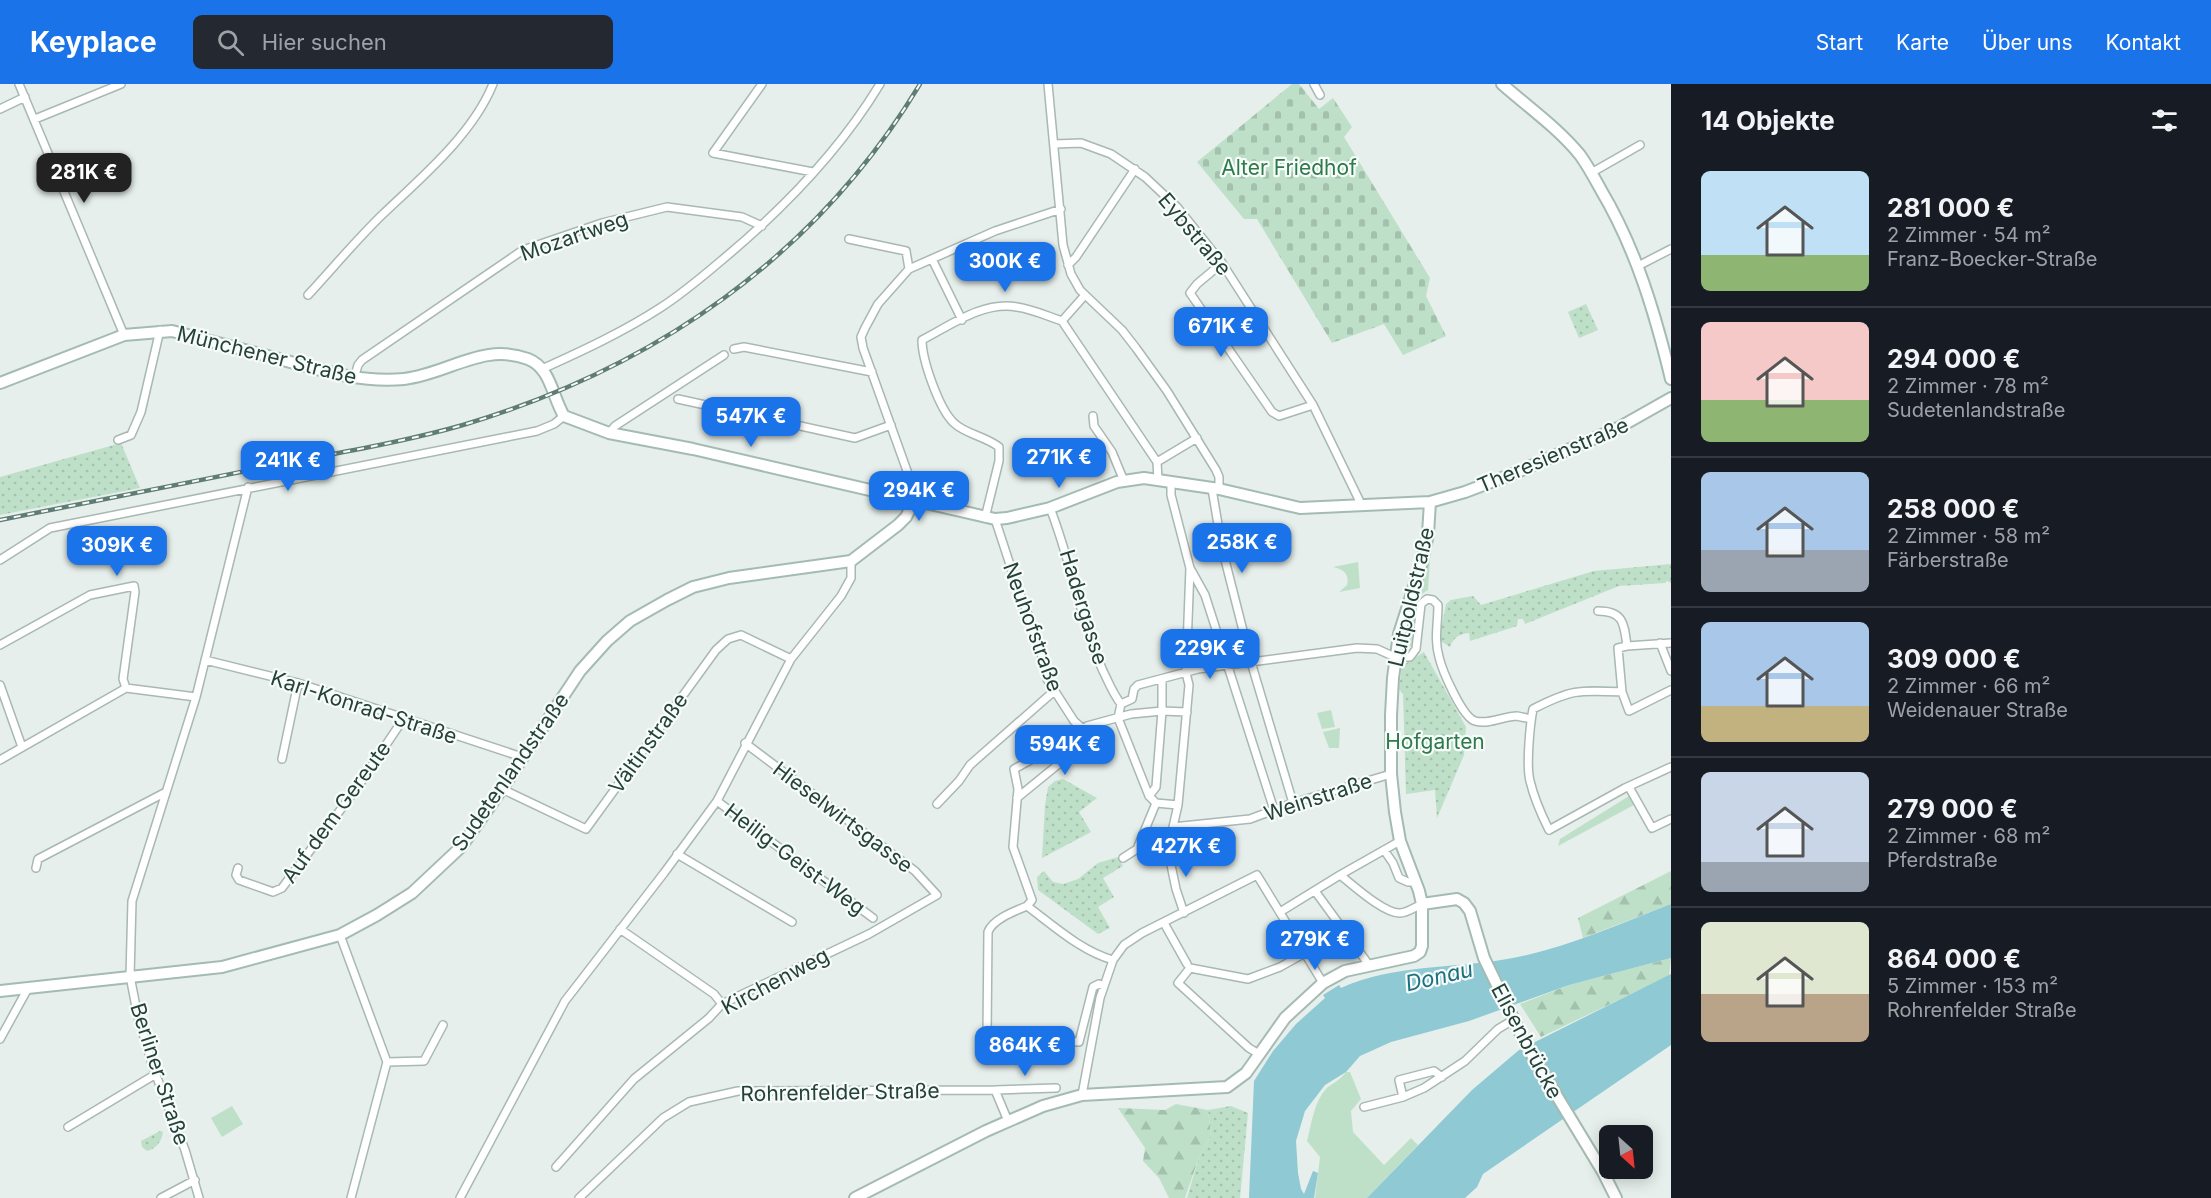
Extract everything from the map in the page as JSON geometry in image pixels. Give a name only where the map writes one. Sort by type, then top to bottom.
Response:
[{"type":"main road","points":[[1502,84],[1566,140],[1591,173],[1629,243],[1638,266],[1661,336],[1671,379]]},
{"type":"main road","name":"Münchener Straße","points":[[0,383],[124,335],[160,330],[172,331],[354,379],[376,380],[422,376],[492,353],[508,353],[529,360],[542,369]]},
{"type":"main road","points":[[542,369],[564,416],[609,433],[693,449],[990,518],[1007,518],[1050,508],[1124,481],[1144,478],[1215,489],[1300,508],[1430,502]]},
{"type":"main road","name":"Theresienstraße","points":[[1430,502],[1466,492],[1526,469],[1618,428],[1671,398]]},
{"type":"main road","name":"Sudetenlandstraße","points":[[0,991],[27,990],[79,981],[222,967],[340,935],[412,893],[461,847],[580,671],[614,635],[648,610],[693,587],[729,578],[851,561],[898,525],[906,517],[914,501]]},
{"type":"main road","name":"Luitpoldstraße","points":[[1369,965],[1414,956],[1420,952],[1422,946],[1422,904],[1400,841],[1391,774],[1395,657],[1399,634],[1422,561],[1428,534],[1430,502]]},
{"type":"main road","name":"Elisenbrücke","points":[[1422,904],[1457,899],[1464,903],[1470,911],[1484,958],[1513,1020],[1616,1198]]},
{"type":"main road","points":[[855,1198],[1008,1121],[1043,1106],[1082,1095],[1227,1087],[1246,1073],[1285,1018],[1323,983],[1345,971],[1369,965]]},
{"type":"street","points":[[19,84],[124,335]]},
{"type":"street","points":[[35,119],[121,84]]},
{"type":"street","points":[[308,295],[382,215],[441,158],[489,95],[493,84]]},
{"type":"street","points":[[762,84],[713,153],[813,172]]},
{"type":"street","points":[[1048,84],[1064,252],[1068,265],[1077,285],[1122,330],[1167,391],[1219,477],[1215,489],[1222,548],[1251,662],[1293,803]]},
{"type":"street","points":[[1314,84],[1320,95]]},
{"type":"street","points":[[542,369],[614,335],[660,309],[687,290],[762,226],[813,172],[862,112],[879,85]]},
{"type":"street","points":[[0,109],[25,97]]},
{"type":"street","name":"Eybstraße","points":[[1054,144],[1081,143],[1111,154],[1135,169],[1177,207],[1222,263],[1285,359],[1313,405],[1362,506]]},
{"type":"street","points":[[1591,173],[1640,145]]},
{"type":"street","points":[[1068,265],[1076,258],[1135,169]]},
{"type":"street","name":"Mozartweg","points":[[354,379],[362,360],[515,255],[537,244],[602,223],[667,207],[742,217],[762,226]]},
{"type":"street","points":[[914,501],[914,489],[861,337],[865,328],[878,304],[909,269],[995,231],[1061,209]]},
{"type":"street","points":[[849,239],[906,251],[909,269]]},
{"type":"street","points":[[1638,266],[1671,249]]},
{"type":"street","points":[[932,259],[962,320]]},
{"type":"street","points":[[1222,263],[1190,293],[1272,412],[1279,416],[1313,405]]},
{"type":"street","points":[[1062,321],[1085,295]]},
{"type":"street","points":[[990,518],[999,447],[989,439],[964,430],[953,423],[933,386],[922,349],[922,340],[988,307],[1004,305],[1022,308],[1062,321],[1157,462],[1158,480]]},
{"type":"street","name":"Münchener Straße","points":[[118,440],[131,435],[141,412],[160,330]]},
{"type":"street","points":[[734,349],[744,347],[872,372]]},
{"type":"street","points":[[609,433],[615,426],[724,355]]},
{"type":"street","points":[[678,399],[855,438],[891,425]]},
{"type":"street","points":[[0,560],[50,528],[537,430],[554,424],[564,416]]},
{"type":"street","points":[[1093,416],[1094,426],[1112,452],[1124,481]]},
{"type":"street","points":[[1157,462],[1197,438]]},
{"type":"street","points":[[1171,482],[1171,495],[1190,568],[1205,595],[1274,810]]},
{"type":"street","name":"Berliner Straße","points":[[199,1198],[178,1129],[156,1074],[138,1017],[130,976],[132,901],[196,697],[248,487]]},
{"type":"street","name":"Hadergasse","points":[[1050,508],[1062,539],[1094,651],[1115,697],[1121,704]]},
{"type":"street","name":"Neuhofstraße","points":[[990,518],[1038,640],[1047,679],[1053,692],[1074,721],[1082,728]]},
{"type":"street","points":[[460,1198],[556,1015],[582,976],[717,801],[790,659],[840,596],[851,578],[851,561]]},
{"type":"street","points":[[1184,912],[1171,865],[1189,685],[1186,673],[1190,568]]},
{"type":"street","points":[[0,645],[90,595],[134,586],[123,679],[126,688]]},
{"type":"street","points":[[1178,805],[1156,803],[1149,796],[1118,718],[1121,704],[1132,699],[1134,689],[1138,685],[1228,665],[1357,648],[1377,650],[1395,657],[1410,657],[1416,649],[1421,604],[1430,598],[1436,601],[1438,608],[1436,636],[1438,657],[1450,686],[1468,717],[1484,722],[1518,716],[1531,720]]},
{"type":"street","points":[[1598,611],[1610,611],[1622,619],[1627,646]]},
{"type":"street","name":"Vältinstraße","points":[[502,789],[586,829],[716,650],[728,639],[741,635],[790,659]]},
{"type":"street","points":[[1660,643],[1671,671]]},
{"type":"street","points":[[1671,643],[1618,648],[1622,692],[1629,711],[1671,690]]},
{"type":"street","name":"Karl-Konrad-Straße","points":[[205,660],[298,683],[522,757]]},
{"type":"street","points":[[1149,796],[1156,787],[1162,679]]},
{"type":"street","points":[[282,759],[298,683]]},
{"type":"street","points":[[0,685],[22,747]]},
{"type":"street","points":[[0,760],[126,688],[196,697]]},
{"type":"street","points":[[1622,692],[1577,690],[1562,694],[1533,709],[1529,779],[1540,813],[1550,830],[1671,767]]},
{"type":"street","points":[[937,804],[959,781],[970,765],[1053,692]]},
{"type":"street","points":[[1104,986],[1099,984],[1093,987],[1079,1042],[991,1038],[987,1035],[988,932],[990,927],[1027,906],[1032,900],[1013,847],[1018,789],[1014,769],[1069,739],[1082,728],[1131,714],[1162,711],[1186,712]]},
{"type":"street","name":"Auf dem Gereute","points":[[238,868],[236,875],[240,880],[273,892],[282,888],[359,785],[404,718]]},
{"type":"street","points":[[1017,798],[1066,758],[1082,728]]},
{"type":"street","name":"Hieselwirtsgasse","points":[[745,743],[915,872],[937,895]]},
{"type":"street","name":"Weinstraße","points":[[1173,827],[1250,819],[1293,803],[1391,774]]},
{"type":"street","points":[[1629,787],[1652,828],[1671,819]]},
{"type":"street","points":[[36,868],[38,859],[166,792]]},
{"type":"street","name":"Heilig-Geist-Weg","points":[[717,801],[873,918]]},
{"type":"street","points":[[1123,858],[1137,849],[1156,803]]},
{"type":"street","points":[[1280,912],[1340,874],[1400,841]]},
{"type":"street","points":[[1384,850],[1399,878],[1415,882]]},
{"type":"street","points":[[677,854],[792,922]]},
{"type":"street","points":[[1340,874],[1392,912],[1402,913],[1422,904]]},
{"type":"street","points":[[1082,1095],[1100,998],[1113,960],[1124,945],[1142,933],[1257,875],[1323,983]]},
{"type":"street","points":[[1315,891],[1369,965]]},
{"type":"street","name":"Kirchenweg","points":[[556,1167],[634,1079],[709,1018],[722,1004],[869,934],[937,895]]},
{"type":"street","points":[[1027,906],[1085,950],[1113,960]]},
{"type":"street","points":[[1164,923],[1188,966],[1221,975],[1248,979],[1280,967],[1305,953]]},
{"type":"street","points":[[620,929],[714,994],[722,1004]]},
{"type":"street","points":[[340,935],[387,1062],[351,1198]]},
{"type":"street","points":[[1188,966],[1178,983],[1249,1048],[1259,1054]]},
{"type":"street","points":[[0,1039],[27,990]]},
{"type":"street","points":[[1364,1107],[1403,1097],[1442,1077],[1465,1061],[1498,1029],[1513,1020]]},
{"type":"street","points":[[387,1062],[424,1062],[443,1025]]},
{"type":"street","points":[[1403,1097],[1399,1080],[1434,1071],[1442,1077]]},
{"type":"street","points":[[68,1127],[156,1074]]},
{"type":"street","name":"Rohrenfelder Straße","points":[[579,1198],[663,1118],[689,1102],[738,1091],[1056,1088]]},
{"type":"street","points":[[995,1090],[1008,1121]]},
{"type":"street","points":[[161,1198],[195,1180]]},
{"type":"green space","name":"Alter Friedhof","points":[[1292,84],[1299,84],[1319,109],[1333,98],[1352,127],[1344,137],[1430,278],[1426,296],[1446,336],[1403,355],[1384,324],[1332,343],[1257,219],[1244,219],[1197,162]]},
{"type":"green space","points":[[1586,304],[1598,330],[1579,338],[1568,312]]},
{"type":"green space","points":[[121,443],[140,488],[0,515],[0,477]]},
{"type":"green space","points":[[1431,546],[1428,590],[1417,600],[1415,607],[1413,643],[1410,647],[1404,648],[1402,645]]},
{"type":"green space","points":[[1358,562],[1360,588],[1339,592],[1347,585],[1347,577],[1342,570],[1333,567]]},
{"type":"green space","points":[[1671,564],[1671,583],[1667,581],[1619,586],[1525,624],[1523,619],[1518,619],[1517,626],[1470,641],[1469,633],[1462,634],[1453,641],[1450,647],[1439,640],[1446,604],[1451,600],[1473,596],[1481,605],[1594,571]]},
{"type":"green space","name":"Hofgarten","points":[[1424,652],[1466,727],[1464,755],[1437,818],[1435,790],[1406,794],[1403,694],[1399,689],[1402,666]]},
{"type":"green space","points":[[1331,710],[1335,727],[1322,729],[1317,713]]},
{"type":"green space","points":[[1340,728],[1339,748],[1329,748],[1323,732]]},
{"type":"green space","points":[[1063,779],[1097,798],[1079,812],[1091,832],[1042,858],[1048,787],[1055,781]]},
{"type":"green space","points":[[1629,796],[1634,805],[1558,846],[1560,839]]},
{"type":"green space","points":[[1118,857],[1123,866],[1103,878],[1114,897],[1098,907],[1110,928],[1098,934],[1038,890],[1037,877],[1044,871],[1053,882],[1063,884],[1078,879],[1098,863]]},
{"type":"green space","points":[[1671,871],[1671,904],[1583,938],[1578,918]]},
{"type":"green space","points":[[1671,958],[1669,976],[1541,1037],[1520,1004],[1569,985]]},
{"type":"green space","points":[[1346,1072],[1350,1072],[1361,1099],[1351,1111],[1353,1132],[1384,1165],[1411,1138],[1418,1145],[1367,1198],[1315,1198],[1320,1157],[1307,1141],[1312,1119],[1323,1092]]},
{"type":"green space","points":[[1176,1104],[1208,1110],[1211,1135],[1199,1157],[1185,1198],[1169,1198],[1159,1178],[1143,1161],[1145,1148],[1118,1108],[1165,1110]]},
{"type":"green space","points":[[232,1106],[243,1124],[222,1137],[211,1118]]},
{"type":"green space","points":[[1231,1106],[1248,1113],[1240,1198],[1187,1198],[1199,1157],[1211,1135],[1208,1110]]},
{"type":"green space","points":[[160,1131],[163,1132],[156,1146],[147,1151],[142,1147],[141,1141]]},
{"type":"water","name":"Donau","points":[[1671,904],[1671,958],[1569,985],[1469,1021],[1391,1042],[1360,1056],[1346,1072],[1325,1085],[1305,1111],[1296,1141],[1298,1173],[1304,1194],[1313,1171],[1318,1173],[1314,1198],[1249,1198],[1254,1081],[1273,1051],[1296,1024],[1325,998],[1323,995],[1339,985],[1341,988],[1381,975],[1528,955],[1590,936]]},
{"type":"water","points":[[1671,974],[1671,1045],[1483,1174],[1477,1187],[1465,1198],[1367,1198],[1472,1090],[1519,1050]]},
{"type":"railway","points":[[0,520],[415,437],[463,425],[533,401],[600,372],[664,338],[724,298],[780,253],[832,202],[878,146],[920,84]]}]
